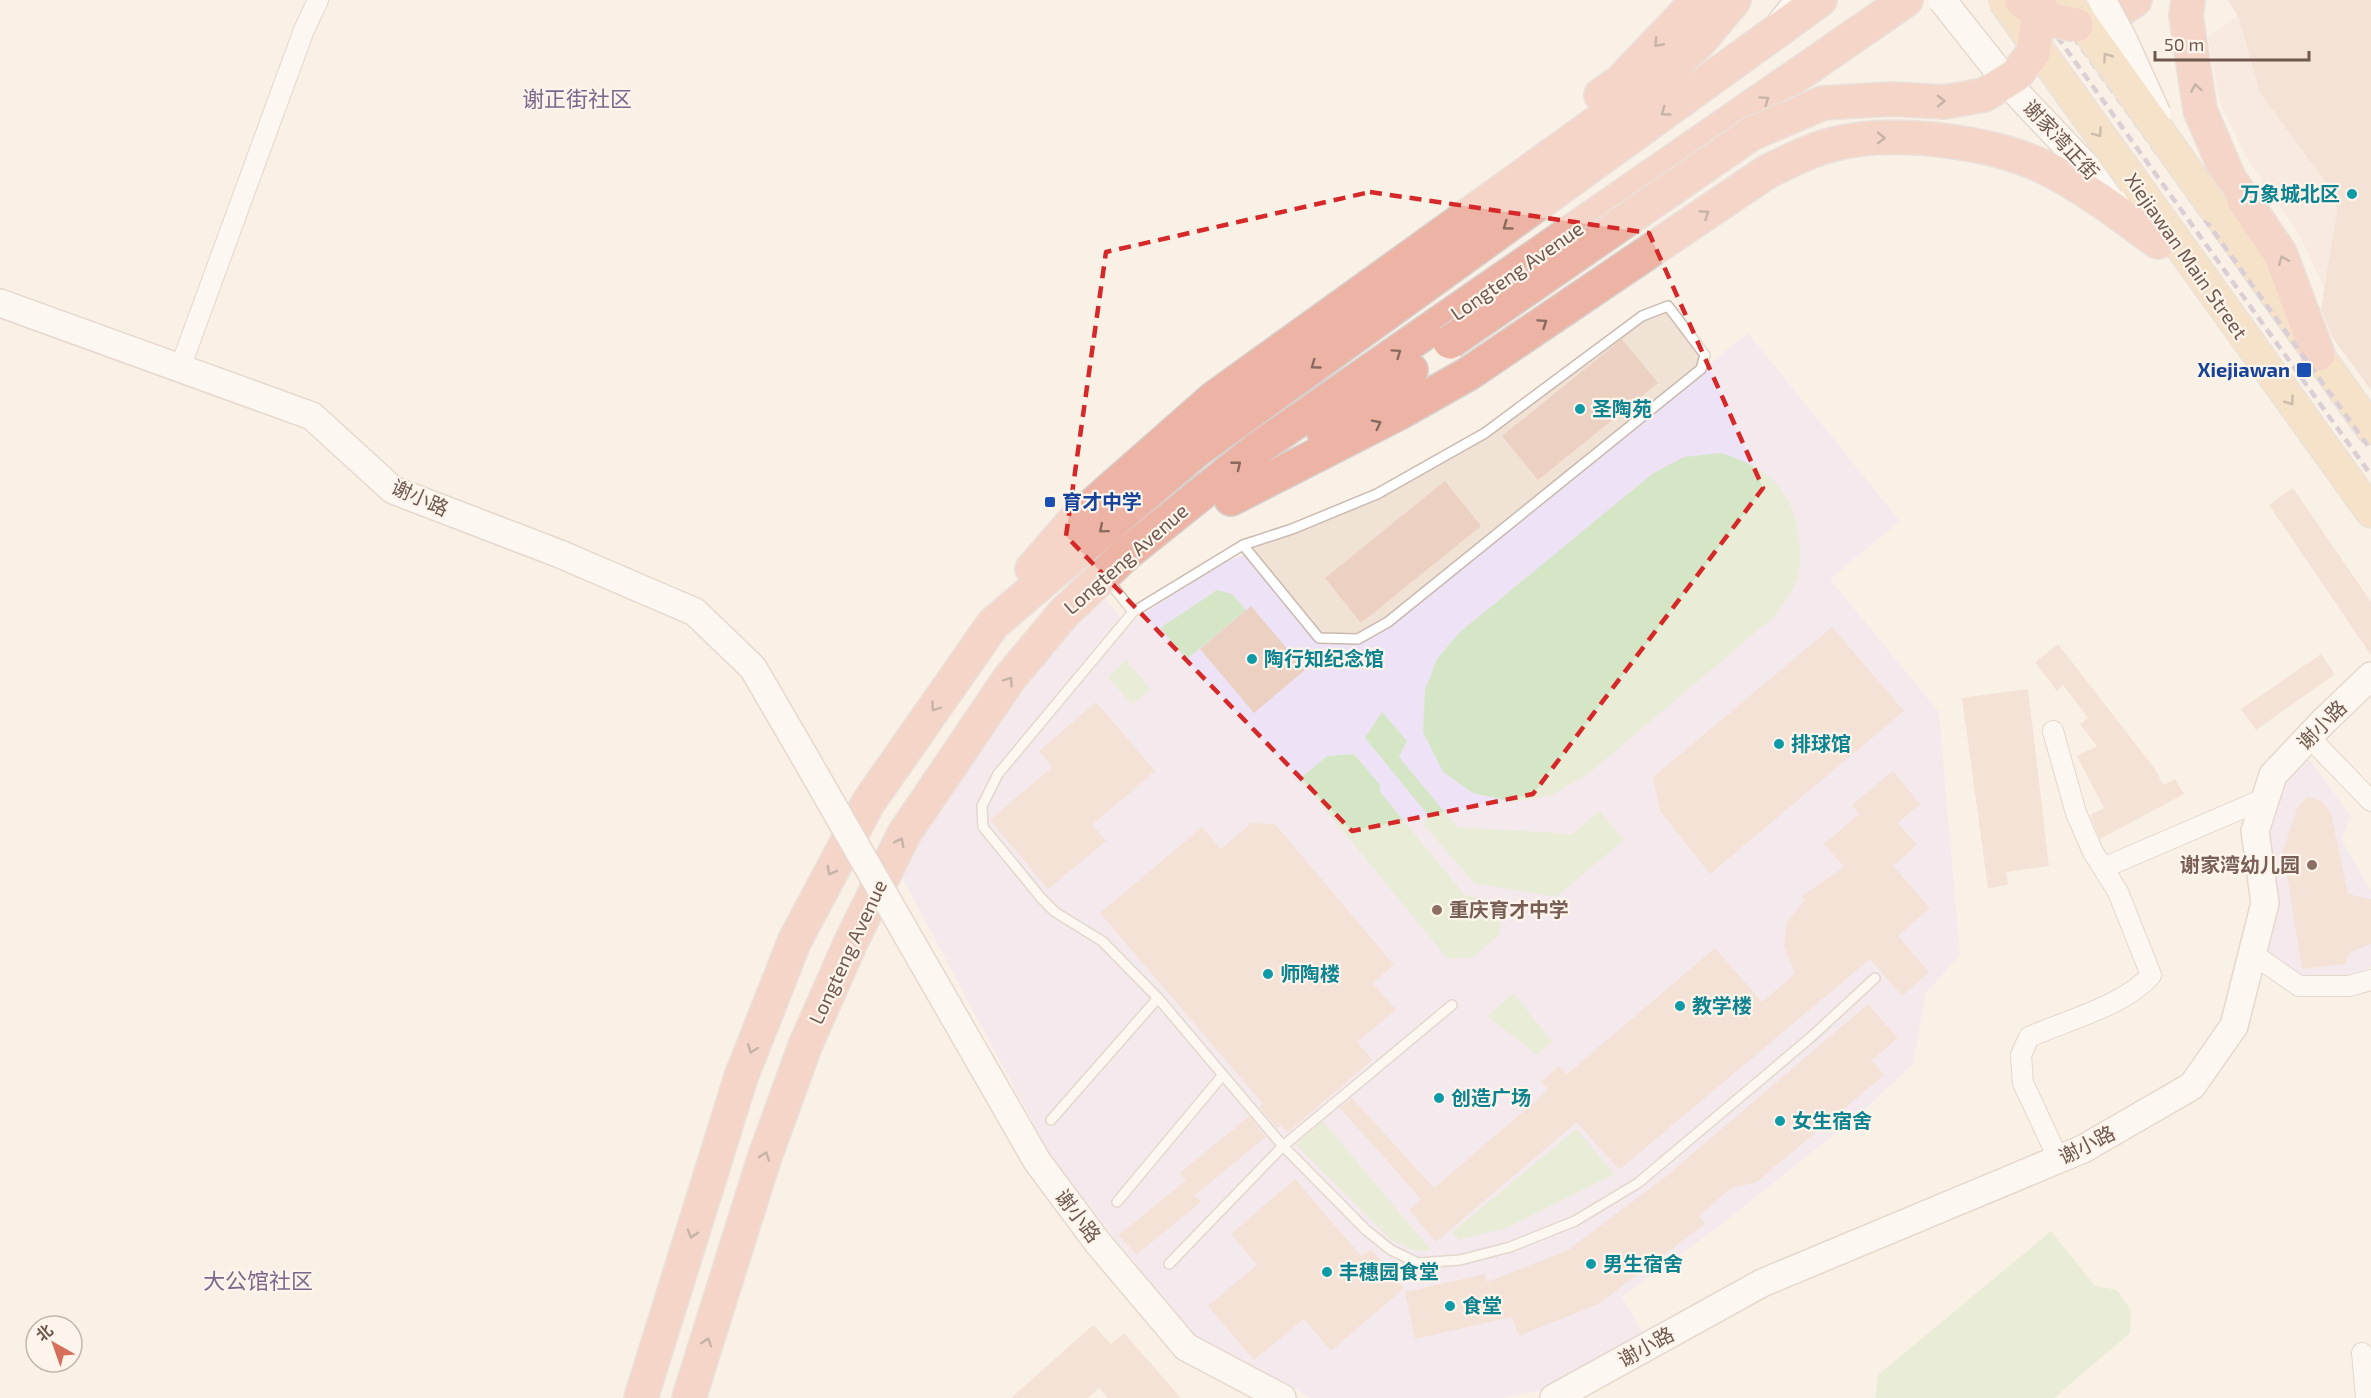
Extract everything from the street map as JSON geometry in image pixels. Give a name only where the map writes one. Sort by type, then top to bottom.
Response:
[{"type":"highway","points":[[1114,485],[1242,355],[1621,81],[1698,0]]},
{"type":"highway","points":[[993,624],[1021,581],[1065,531],[1214,398],[1663,75],[1700,41],[1734,0]]},
{"type":"highway","name":"Longteng Avenue","points":[[641,1398],[741,1077],[795,939],[868,803],[993,624],[1196,451],[1820,0]]},
{"type":"highway","name":"Longteng Avenue","points":[[689,1398],[764,1159],[805,1046],[850,944],[904,834],[1009,679],[1064,613],[1115,564],[1257,449],[1906,0]]},
{"type":"highway","points":[[2021,0],[2047,19],[2071,12],[2111,16],[2135,0]]},
{"type":"highway","points":[[1231,499],[1450,342],[1751,134],[1823,103],[1892,99],[1944,102],[1983,95],[2016,75],[2033,53],[2039,0]]},
{"type":"highway","points":[[2188,0],[2186,16],[2200,110],[2229,177],[2280,253],[2318,354]]},
{"type":"highway","points":[[1115,564],[1231,499],[1399,413],[1468,374],[1767,172],[1800,155],[1842,142],[1870,138],[1915,138],[1968,143],[2042,166],[2100,199],[2158,242]]},
{"type":"highway","points":[[1114,485],[1196,451]]},
{"type":"main road","name":"Xiejiawan Main Street","points":[[2002,0],[2371,512]]},
{"type":"main road","points":[[2071,12],[2371,429]]},
{"type":"street","points":[[180,368],[304,30],[318,0]]},
{"type":"street","name":"谢家湾正街","points":[[1942,0],[2011,87],[2158,242],[2215,297]]},
{"type":"street","points":[[2102,0],[2123,39],[2173,151]]},
{"type":"street","name":"谢小路","points":[[0,303],[312,416],[393,490],[560,554],[695,612],[753,668],[1037,1161],[1098,1243],[1186,1347],[1282,1398]]},
{"type":"street","name":"谢小路","points":[[1554,1398],[1762,1283],[2059,1160],[2083,1149],[2192,1086],[2234,1026],[2253,954],[2265,903],[2255,831],[2273,775],[2371,676]]},
{"type":"street","points":[[2054,731],[2076,813],[2093,852],[2118,892],[2151,975],[2141,987],[2029,1036],[2021,1054],[2023,1083],[2059,1160]]},
{"type":"street","points":[[2309,737],[2371,801]]},
{"type":"street","points":[[2103,868],[2266,798]]},
{"type":"street","points":[[2253,954],[2299,986],[2349,986],[2371,980]]},
{"type":"street","points":[[2362,1353],[2366,1398]]},
{"type":"lane","points":[[1746,53],[1788,0]]},
{"type":"lane","points":[[1244,544],[1319,638],[1358,639],[1388,622],[1701,369],[1705,355],[1668,306],[1642,316],[1485,433],[1377,494],[1292,529],[1244,544],[1133,612],[998,774],[982,807],[983,826],[1042,899],[1055,912],[1102,941],[1158,998],[1283,1146],[1366,1230],[1391,1250],[1418,1263],[1460,1260],[1510,1247],[1575,1221],[1638,1183],[1810,1038],[1875,978]]},
{"type":"lane","points":[[1115,564],[1133,612]]},
{"type":"lane","points":[[1051,1120],[1158,998]]},
{"type":"lane","points":[[1169,1264],[1283,1146],[1452,1005]]},
{"type":"lane","points":[[1117,1202],[1222,1076]]},
{"type":"highlighted area","points":[[1370,192],[1649,233],[1763,488],[1533,794],[1352,831],[1066,536],[1106,252]]},
{"type":"shaded area","name":"万象城北区","points":[[2260,0],[2371,0],[2357,361],[2300,236],[2248,160],[2220,103],[2208,37]]},
{"type":"shaded area","name":"圣陶苑","points":[[1667,310],[1703,356],[1699,369],[1387,621],[1356,636],[1320,635],[1252,549],[1378,497],[1487,435],[1644,319]]},
{"type":"shaded area","name":"重庆育才中学","points":[[1748,333],[1900,521],[1830,579],[1939,712],[1960,955],[1926,993],[1913,1064],[1860,1114],[1722,1224],[1622,1297],[1643,1334],[1540,1391],[1501,1398],[1312,1398],[1195,1336],[1116,1240],[1048,1151],[895,864],[954,772],[1098,591],[1129,627],[1137,618],[1223,563],[1245,554],[1317,642],[1358,641],[1389,624]]},
{"type":"shaded area","name":"谢家湾幼儿园","points":[[2304,752],[2350,815],[2342,840],[2371,891],[2371,965],[2365,974],[2343,980],[2302,980],[2262,954],[2263,830],[2279,778]]},
{"type":"green space","points":[[1721,453],[1752,466],[1775,482],[1791,506],[1796,521],[1800,556],[1797,580],[1775,616],[1587,775],[1550,796],[1514,802],[1473,793],[1443,772],[1423,732],[1425,690],[1437,659],[1459,633],[1652,474],[1684,457]]},
{"type":"green space","points":[[1217,590],[1232,594],[1246,610],[1187,659],[1160,628]]},
{"type":"green space","points":[[1126,660],[1151,689],[1132,705],[1108,677]]},
{"type":"green space","points":[[1382,712],[1407,741],[1399,757],[1457,827],[1572,834],[1600,811],[1624,840],[1556,897],[1474,883],[1424,825],[1428,815],[1365,738]]},
{"type":"green space","points":[[1354,754],[1380,785],[1380,792],[1465,895],[1484,899],[1501,918],[1500,934],[1472,958],[1447,958],[1300,779],[1327,756]]},
{"type":"green space","points":[[1514,993],[1552,1042],[1537,1055],[1487,1016]]},
{"type":"green space","points":[[1323,1121],[1431,1250],[1416,1251],[1391,1240],[1295,1144]]},
{"type":"green space","points":[[1576,1129],[1615,1174],[1509,1227],[1459,1240],[1452,1232]]},
{"type":"green space","points":[[2051,1231],[2095,1286],[2117,1290],[2131,1310],[2130,1333],[2054,1398],[1875,1398],[1878,1375]]},
{"type":"building","name":"万象城北区","points":[[2228,0],[2371,0],[2371,390],[2332,337],[2321,309],[2337,210],[2331,189],[2260,93],[2239,18]]},
{"type":"building","name":"圣陶苑","points":[[1622,339],[1658,383],[1538,480],[1502,436]]},
{"type":"building","points":[[1445,481],[1481,526],[1361,623],[1325,578]]},
{"type":"building","points":[[2293,488],[2371,602],[2371,655],[2269,505]]},
{"type":"building","name":"陶行知纪念馆","points":[[1251,606],[1305,670],[1254,713],[1200,649]]},
{"type":"building","name":"排球馆","points":[[1832,627],[1904,711],[1710,874],[1660,811],[1653,777]]},
{"type":"building","points":[[2058,644],[2155,769],[2163,785],[2175,779],[2184,794],[2100,839],[2090,815],[2104,808],[2077,756],[2097,746],[2080,724],[2088,718],[2063,685],[2057,691],[2035,662]]},
{"type":"building","points":[[2321,654],[2335,674],[2256,730],[2241,709]]},
{"type":"building","points":[[2028,689],[2049,866],[2006,872],[2008,885],[1988,888],[1962,698]]},
{"type":"building","points":[[1096,702],[1155,771],[1092,825],[1106,841],[1048,889],[990,820],[1052,767],[1039,751]]},
{"type":"building","name":"教学楼","points":[[1893,771],[1920,804],[1898,823],[1917,845],[1893,866],[1930,908],[1898,936],[1929,972],[1902,996],[1870,959],[1619,1170],[1577,1122],[1436,1242],[1409,1210],[1421,1199],[1340,1108],[1352,1098],[1434,1188],[1548,1090],[1541,1082],[1559,1066],[1567,1074],[1715,948],[1762,1002],[1795,974],[1784,946],[1787,922],[1805,900],[1802,896],[1844,867],[1824,844],[1859,814],[1852,805]]},
{"type":"building","points":[[2307,797],[2322,801],[2331,813],[2348,894],[2371,899],[2371,944],[2350,952],[2345,964],[2302,969],[2283,850],[2297,808]]},
{"type":"building","name":"师陶楼","points":[[1251,823],[1275,824],[1394,965],[1373,983],[1396,1010],[1357,1042],[1372,1060],[1287,1133],[1281,1125],[1277,1128],[1259,1107],[1263,1104],[1100,913],[1202,827],[1221,849]]},
{"type":"building","points":[[1868,1004],[1898,1038],[1872,1060],[1884,1075],[1757,1182],[1730,1189],[1699,1216],[1705,1224],[1598,1304],[1519,1336],[1512,1317],[1415,1339],[1405,1292],[1485,1274],[1487,1282],[1568,1250],[1665,1177]]},
{"type":"building","points":[[1249,1116],[1266,1137],[1195,1195],[1201,1202],[1136,1255],[1119,1235],[1186,1180],[1180,1173]]},
{"type":"building","name":"丰穗园食堂","points":[[1295,1179],[1361,1256],[1371,1249],[1404,1288],[1331,1351],[1304,1319],[1254,1360],[1208,1306],[1257,1265],[1231,1234]]},
{"type":"building","points":[[1093,1325],[1111,1344],[1124,1333],[1181,1398],[1108,1398],[1099,1388],[1088,1398],[1011,1398]]},
{"type":"railway","points":[[2031,0],[2371,475]]},
{"type":"railway","points":[[2047,0],[2371,450]]},
{"type":"place","name":"万象城北区","points":[[2352,194]]},
{"type":"place","name":"Xiejiawan","points":[[2304,370]]},
{"type":"place","name":"圣陶苑","points":[[1580,409]]},
{"type":"place","name":"育才中学","points":[[1050,502]]},
{"type":"place","name":"陶行知纪念馆","points":[[1252,659]]},
{"type":"place","name":"排球馆","points":[[1779,744]]},
{"type":"place","name":"谢家湾幼儿园","points":[[2312,865]]},
{"type":"place","name":"重庆育才中学","points":[[1437,910]]},
{"type":"place","name":"师陶楼","points":[[1268,974]]},
{"type":"place","name":"教学楼","points":[[1680,1006]]},
{"type":"place","name":"创造广场","points":[[1439,1098]]},
{"type":"place","name":"女生宿舍","points":[[1780,1121]]},
{"type":"place","name":"男生宿舍","points":[[1591,1264]]},
{"type":"place","name":"丰穗园食堂","points":[[1327,1272]]},
{"type":"place","name":"食堂","points":[[1450,1306]]},
{"type":"district","name":"谢正街社区","points":[[577,99]]},
{"type":"district","name":"大公馆社区","points":[[258,1281]]}]
